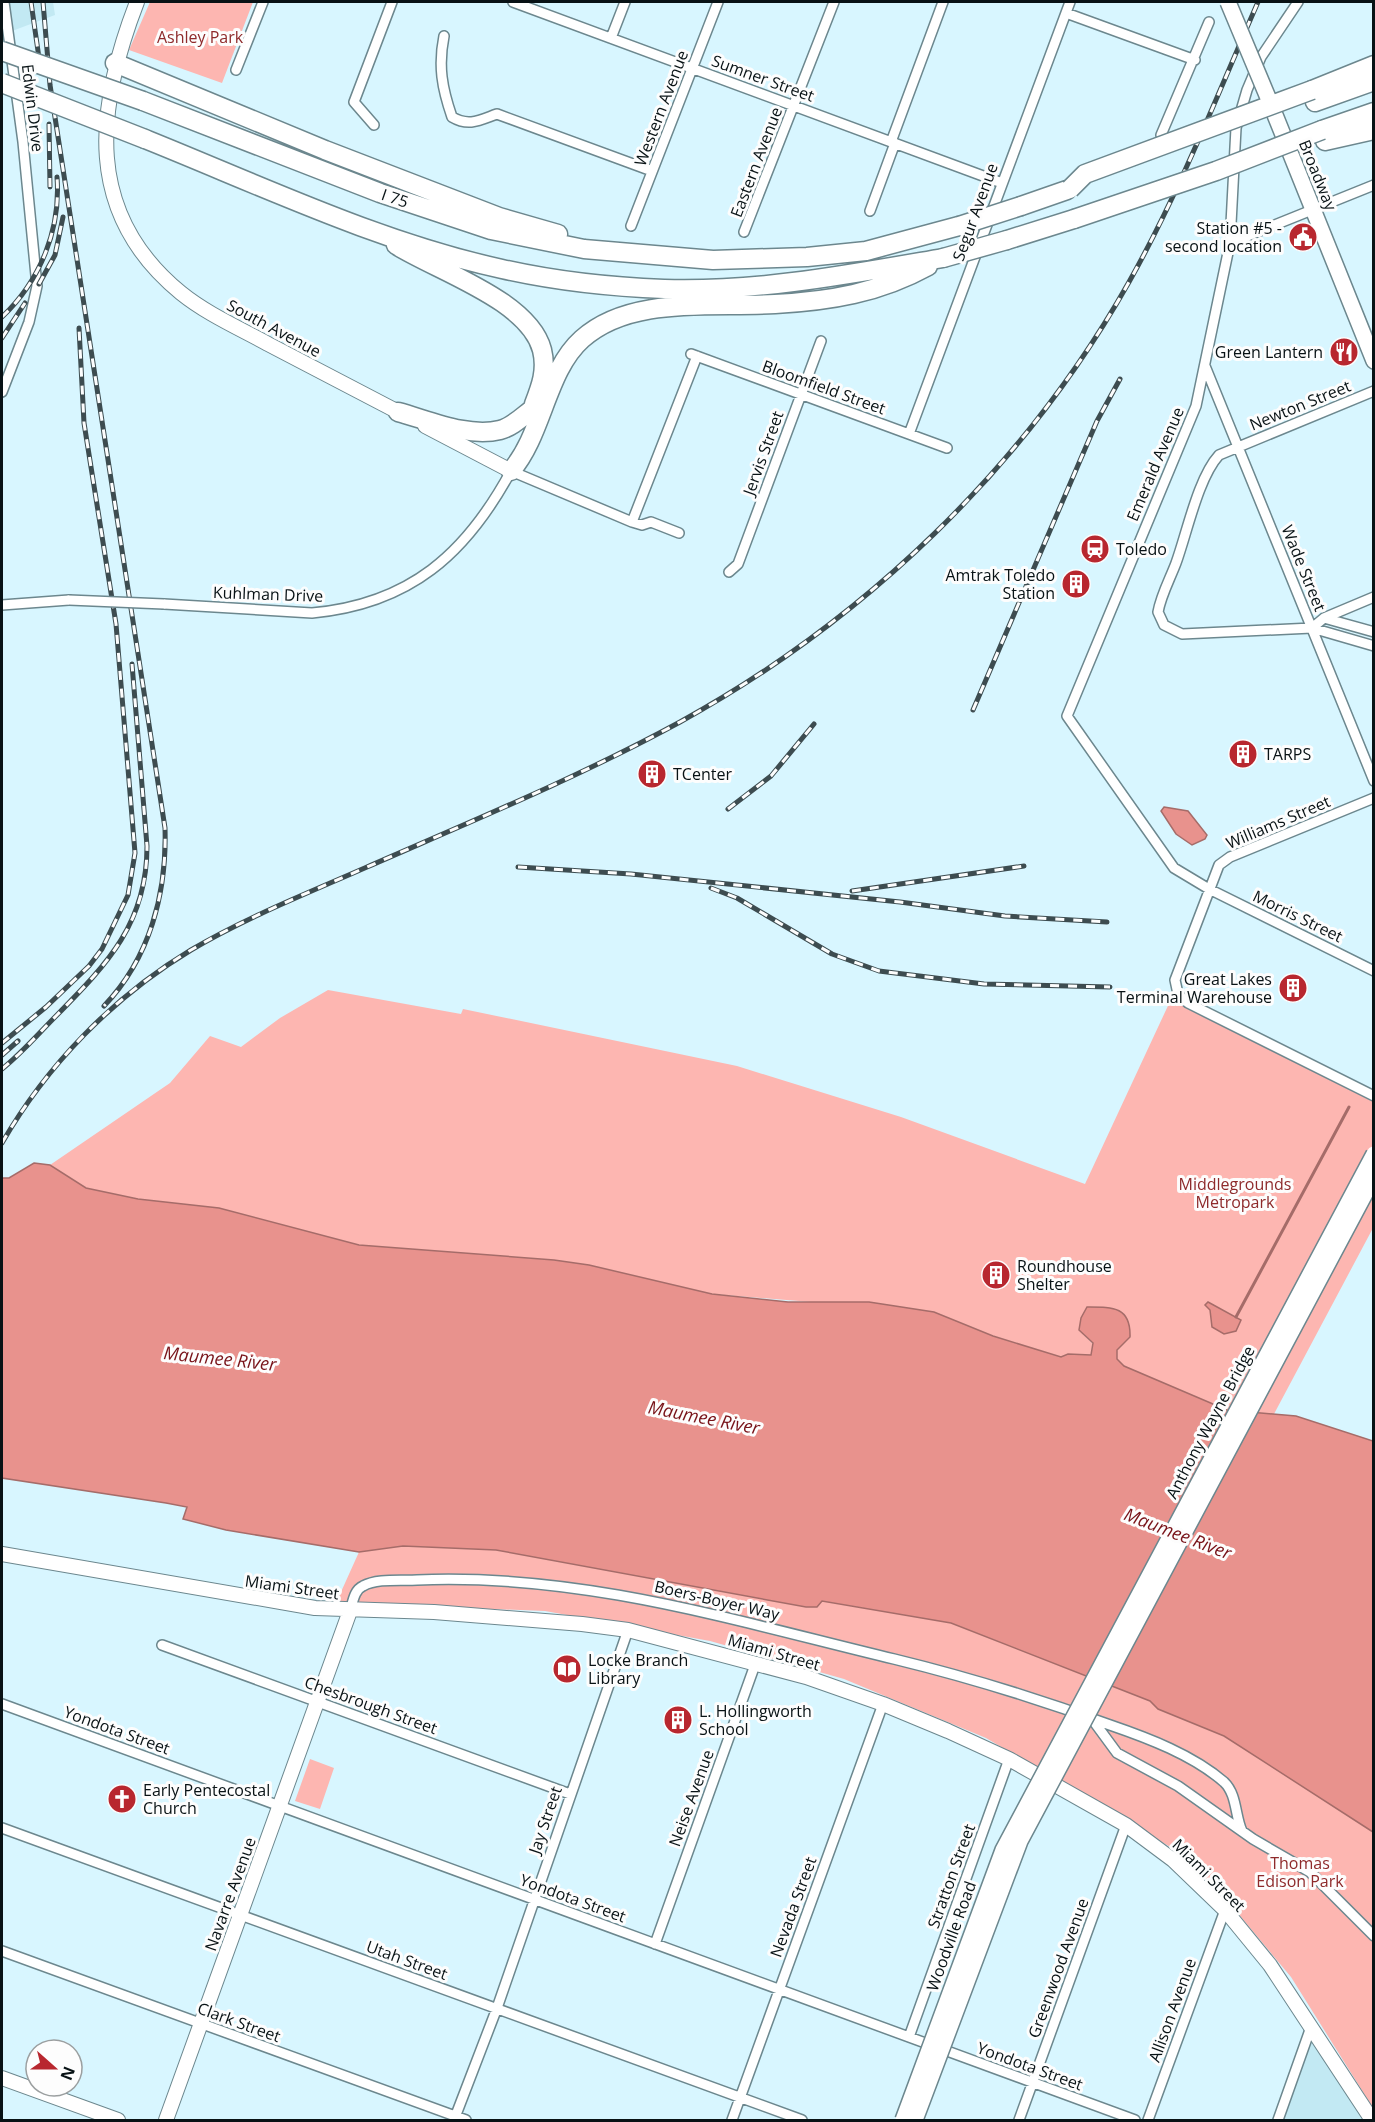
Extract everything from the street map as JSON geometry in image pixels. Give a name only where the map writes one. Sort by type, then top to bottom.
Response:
[{"type":"highway","name":"I 75","points":[[2,51],[143,101],[380,193],[491,230],[584,249],[695,260],[807,257],[866,251],[959,226],[1069,190],[1313,96],[1374,81]]},
{"type":"highway","points":[[115,63],[237,115],[499,217],[602,244],[695,260]]},
{"type":"highway","points":[[1313,96],[1374,64]]},
{"type":"highway","points":[[2,83],[374,231],[503,270],[581,282],[665,289],[716,288],[818,280],[943,258],[1074,219],[1324,135],[1374,112]]},
{"type":"highway","points":[[1324,135],[1374,130]]},
{"type":"highway","points":[[374,231],[415,257],[494,298],[517,314],[532,329],[542,351],[544,364],[542,382],[514,451],[511,471]]},
{"type":"highway","points":[[511,471],[524,456],[564,364],[581,340],[609,320],[639,311],[828,300],[884,288],[943,258]]},
{"type":"highway","points":[[398,412],[481,432],[501,430],[516,423],[531,410]]},
{"type":"main road","name":"Broadway","points":[[1228,2],[1374,361]]},
{"type":"main road","name":"Anthony Wayne Bridge","points":[[1050,1772],[1374,1154]]},
{"type":"main road","name":"Anthony Wayne Bridge","points":[[1050,1772],[1374,1177]]},
{"type":"main road","name":"Woodville Road","points":[[903,2121],[996,1866],[1050,1772]]},
{"type":"main road","name":"Woodville Road","points":[[915,2121],[1007,1870],[1050,1772]]},
{"type":"street","name":"Edwin Drive","points":[[2,392],[29,322],[37,286],[23,142],[4,2]]},
{"type":"street","name":"South Avenue","points":[[136,2],[115,63],[106,121],[108,168],[123,220],[150,262],[166,280],[205,310],[511,471],[632,522],[642,525],[651,522],[679,533]]},
{"type":"street","points":[[236,70],[263,2]]},
{"type":"street","points":[[374,125],[354,102],[392,2]]},
{"type":"street","name":"Sumner Street","points":[[513,2],[1002,183]]},
{"type":"street","points":[[611,38],[625,2]]},
{"type":"street","name":"Western Avenue","points":[[631,226],[718,2]]},
{"type":"street","name":"Eastern Avenue","points":[[744,232],[834,2]]},
{"type":"street","points":[[870,211],[943,2]]},
{"type":"street","name":"Segur Avenue","points":[[909,434],[1070,2]]},
{"type":"street","name":"Emerald Avenue","points":[[1209,889],[1174,868],[1166,859],[1067,716],[1192,417],[1205,366],[1230,243],[1236,128],[1240,112],[1261,57],[1298,2]]},
{"type":"street","points":[[1066,13],[1195,60]]},
{"type":"street","points":[[1161,135],[1195,60],[1209,22]]},
{"type":"street","points":[[444,36],[440,55],[441,82],[453,117],[463,123],[472,123],[497,114],[652,171]]},
{"type":"street","points":[[1230,243],[1374,185]]},
{"type":"street","name":"Jervis Street","points":[[729,572],[738,564],[821,341]]},
{"type":"street","name":"Bloomfield Street","points":[[632,522],[694,356],[947,448]]},
{"type":"street","name":"Wade Street","points":[[1205,366],[1374,781]]},
{"type":"street","name":"Newton Street","points":[[1312,628],[1182,634],[1168,628],[1159,616],[1159,605],[1210,467],[1220,455],[1374,391]]},
{"type":"street","name":"Kuhlman Drive","points":[[2,605],[69,600],[312,613],[337,611],[399,592],[420,580],[456,551],[491,508],[511,471]]},
{"type":"street","points":[[1312,628],[1324,618],[1374,597]]},
{"type":"street","points":[[2,599],[20,602]]},
{"type":"street","points":[[1324,618],[1374,632]]},
{"type":"street","points":[[1312,628],[1374,646]]},
{"type":"street","name":"Williams Street","points":[[1374,798],[1230,857],[1219,865],[1175,980],[1178,994],[1188,1003],[1374,1096]]},
{"type":"street","name":"Morris Street","points":[[1209,889],[1374,971]]},
{"type":"street","name":"Miami Street","points":[[2,1554],[289,1605],[350,1611],[434,1612],[628,1630],[756,1662],[883,1704],[1010,1759],[1126,1825],[1153,1843],[1225,1910],[1270,1965],[1372,2121]]},
{"type":"street","name":"Boers-Boyer Way","points":[[350,1611],[360,1587],[373,1582],[496,1581],[599,1591],[716,1613],[940,1670],[1084,1714],[1145,1738],[1218,1777],[1231,1792],[1242,1831]]},
{"type":"street","name":"Navarre Avenue","points":[[166,2121],[350,1611]]},
{"type":"street","name":"Jay Street","points":[[455,2119],[628,1630]]},
{"type":"street","name":"Chesbrough Street","points":[[162,1645],[570,1794]]},
{"type":"street","name":"Neise Avenue","points":[[655,1944],[756,1662]]},
{"type":"street","name":"Yondota Street","points":[[2,1704],[1135,2121]]},
{"type":"street","name":"Nevada Street","points":[[732,2121],[883,1704]]},
{"type":"street","name":"Boers-Boyer Way","points":[[1084,1714],[1099,1726],[1117,1753],[1178,1786],[1242,1831],[1310,1872],[1374,1936]]},
{"type":"street","name":"Stratton Street","points":[[909,2037],[1010,1759]]},
{"type":"street","name":"Greenwood Avenue","points":[[1019,2121],[1126,1825]]},
{"type":"street","name":"Utah Street","points":[[2,1828],[802,2121]]},
{"type":"street","name":"Allison Avenue","points":[[1148,2121],[1225,1910]]},
{"type":"street","name":"Clark Street","points":[[2,1951],[455,2119],[466,2121]]},
{"type":"street","points":[[1278,2121],[1311,2028]]},
{"type":"street","points":[[2,2078],[118,2121]]},
{"type":"shaded area","points":[[4,2],[53,2],[55,15],[12,31]]},
{"type":"shaded area","points":[[1308,2033],[1362,2120],[1274,2120]]},
{"type":"green space","name":"Ashley Park","points":[[150,2],[253,2],[222,83],[129,50]]},
{"type":"green space","name":"Middlegrounds Metropark","points":[[328,990],[461,1014],[463,1009],[737,1066],[901,1117],[1085,1184],[1173,995],[1373,1096],[1373,1228],[1274,1414],[1227,1411],[1123,1366],[1117,1359],[1117,1350],[1130,1337],[1079,1330],[1093,1344],[1091,1355],[1068,1354],[1061,1357],[993,1336],[934,1312],[712,1294],[589,1265],[554,1260],[359,1245],[86,1188],[50,1165],[170,1083],[210,1036],[241,1047],[280,1018]]},
{"type":"green space","name":"Thomas Edison Park","points":[[403,1546],[496,1550],[806,1607],[817,1607],[822,1601],[951,1623],[1150,1701],[1158,1709],[1224,1736],[1373,1832],[1373,2108],[1291,1977],[1235,1910],[1182,1854],[986,1738],[844,1679],[710,1641],[545,1611],[336,1603],[359,1552]]},
{"type":"green space","points":[[310,1759],[334,1768],[320,1809],[295,1801]]},
{"type":"water","points":[[1164,807],[1188,811],[1207,835],[1205,839],[1192,845],[1176,834],[1161,811]]},
{"type":"water","name":"Maumee River","points":[[34,1163],[50,1165],[86,1188],[138,1199],[219,1208],[359,1245],[554,1260],[589,1265],[712,1294],[788,1302],[869,1302],[934,1312],[993,1336],[1061,1357],[1068,1354],[1091,1355],[1093,1343],[1079,1330],[1081,1318],[1087,1307],[1118,1310],[1127,1319],[1129,1327],[1130,1337],[1117,1350],[1117,1359],[1124,1366],[1227,1410],[1296,1416],[1373,1441],[1373,1832],[1224,1736],[1158,1709],[1150,1701],[951,1623],[822,1601],[817,1607],[806,1607],[496,1550],[403,1546],[359,1552],[226,1530],[183,1519],[187,1507],[2,1478],[2,1178],[9,1178]]},
{"type":"water","points":[[1208,1302],[1241,1320],[1236,1331],[1224,1334],[1212,1327],[1210,1310],[1205,1305]]},
{"type":"waterway","points":[[1236,1317],[1349,1107]]},
{"type":"railway","points":[[31,2],[39,58]]},
{"type":"railway","points":[[43,2],[50,85],[165,828],[163,876],[152,923],[133,967],[104,1006]]},
{"type":"railway","points":[[2,1143],[40,1087],[84,1035],[135,989],[191,950],[278,906],[564,780],[680,722],[748,681],[814,636],[876,587],[935,533],[990,476],[1041,414],[1087,350],[1129,282],[1164,214],[1258,2]]},
{"type":"railway","points":[[49,124],[50,187]]},
{"type":"railway","points":[[2,317],[27,287],[45,253],[55,216],[57,177]]},
{"type":"railway","points":[[39,284],[55,255],[63,217]]},
{"type":"railway","points":[[2,338],[25,303]]},
{"type":"railway","points":[[2,1043],[46,1007],[89,966],[102,949],[128,895],[135,853],[116,624],[84,423],[79,328]]},
{"type":"railway","points":[[973,710],[1097,421],[1120,379]]},
{"type":"railway","points":[[2,1069],[76,996],[108,959],[132,920],[140,898],[147,846],[132,664]]},
{"type":"railway","points":[[728,809],[771,776],[814,724]]},
{"type":"railway","points":[[852,891],[1024,866]]},
{"type":"railway","points":[[518,867],[631,874],[900,902],[1005,916],[1107,922]]},
{"type":"railway","points":[[711,888],[737,898],[832,954],[879,971],[984,984],[1110,987]]},
{"type":"railway","points":[[2,1055],[18,1041]]},
{"type":"place","name":"Station #5 - second location","points":[[1303,237]]},
{"type":"place","name":"Green Lantern","points":[[1344,352]]},
{"type":"place","name":"Toledo","points":[[1095,549]]},
{"type":"place","name":"Amtrak Toledo Station","points":[[1076,584]]},
{"type":"place","name":"TARPS","points":[[1243,754]]},
{"type":"place","name":"TCenter","points":[[652,774]]},
{"type":"place","name":"Great Lakes Terminal Warehouse","points":[[1293,988]]},
{"type":"place","name":"Roundhouse Shelter","points":[[996,1275]]},
{"type":"place","name":"Locke Branch Library","points":[[567,1669]]},
{"type":"place","name":"L. Hollingworth School","points":[[678,1720]]},
{"type":"place","name":"Early Pentecostal Church","points":[[122,1799]]}]
